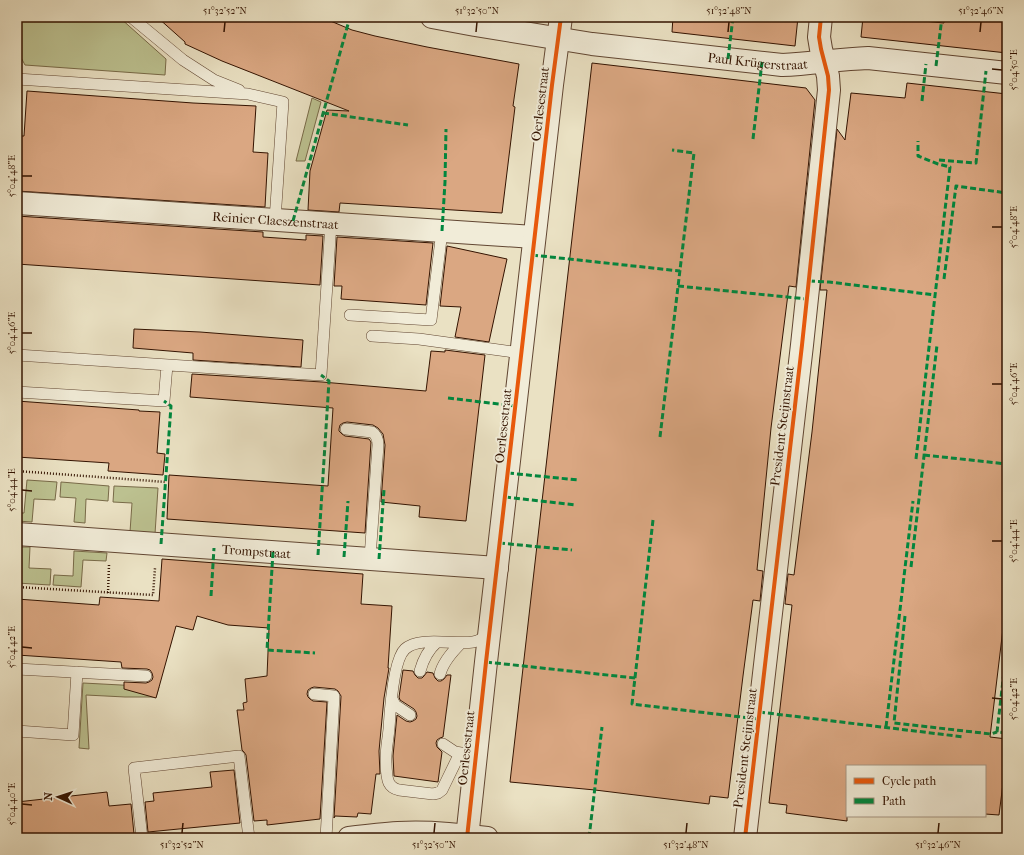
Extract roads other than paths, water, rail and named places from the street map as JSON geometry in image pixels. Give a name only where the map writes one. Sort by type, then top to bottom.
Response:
[{"type":"street","name":"Paul Krügerstraat","points":[[432,17],[592,44],[782,65],[868,58],[1007,73]]},
{"type":"street","name":"Oerlesestraat","points":[[474,837],[468,754],[489,634],[534,237],[561,17]]},
{"type":"street","name":"President Steijnstraat","points":[[744,838],[802,345],[829,90],[828,76],[819,36],[821,17]]},
{"type":"street","name":"Reinier Claeszenstraat","points":[[17,203],[534,237]]},
{"type":"street","name":"Trompstraat","points":[[17,534],[497,568]]},
{"type":"street","points":[[349,838],[411,832],[439,833],[474,837]]},
{"type":"lane","points":[[132,17],[183,60],[214,80],[248,94]]},
{"type":"lane","points":[[17,79],[248,94],[283,102],[274,220]]},
{"type":"lane","points":[[17,355],[321,375],[332,223]]},
{"type":"lane","points":[[350,315],[431,320],[442,231]]},
{"type":"lane","points":[[372,336],[419,339],[521,353]]},
{"type":"lane","points":[[17,392],[164,401],[167,365]]},
{"type":"lane","points":[[346,429],[372,432],[378,439],[370,558]]},
{"type":"lane","points":[[443,744],[450,750],[468,754],[442,790],[433,794],[399,790],[390,784],[386,759],[392,699],[400,657],[404,650],[411,645],[421,642],[473,642],[481,640],[489,634]]},
{"type":"lane","points":[[420,671],[426,655],[432,646],[437,642]]},
{"type":"lane","points":[[440,674],[444,664],[454,649],[461,643]]},
{"type":"lane","points":[[17,669],[146,676]]},
{"type":"lane","points":[[17,731],[73,735],[77,672]]},
{"type":"lane","points":[[314,694],[334,696],[326,838]]},
{"type":"lane","points":[[392,699],[395,705],[410,715]]},
{"type":"lane","points":[[142,838],[134,768],[239,756],[249,838]]}]
